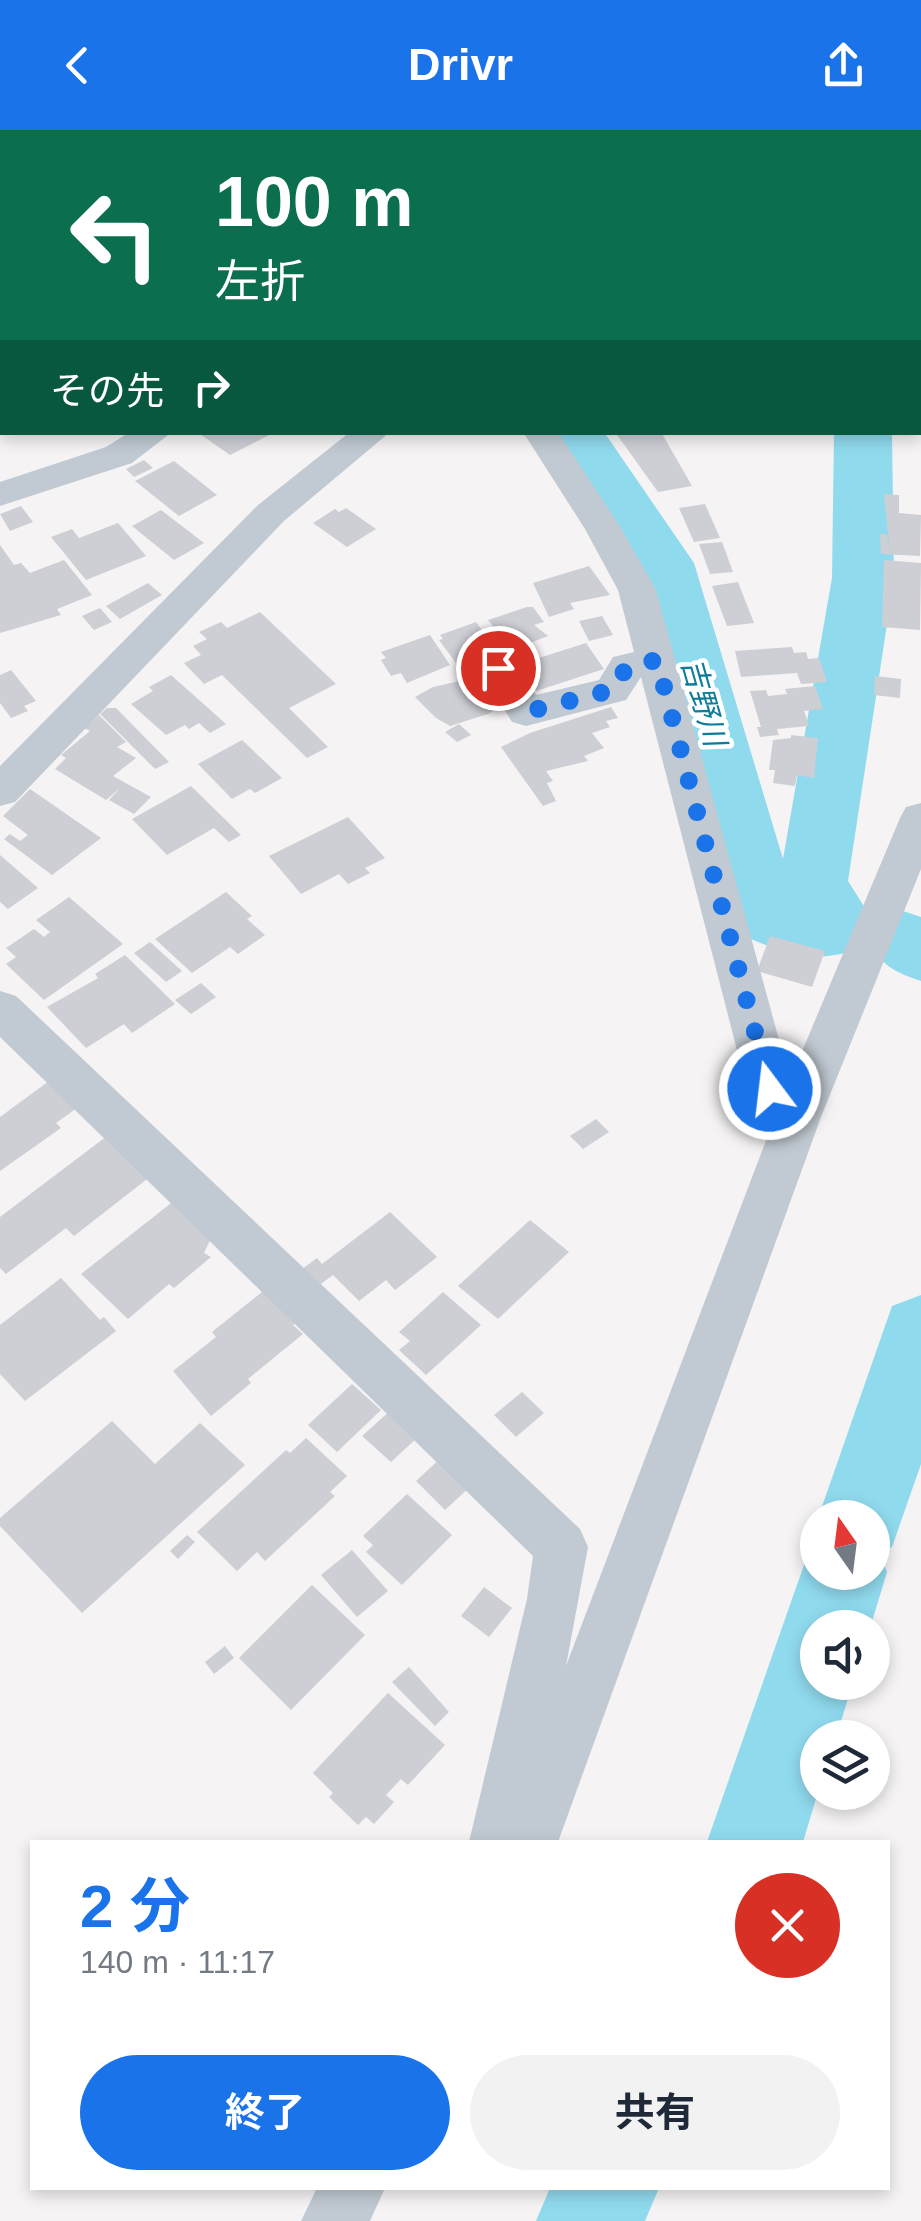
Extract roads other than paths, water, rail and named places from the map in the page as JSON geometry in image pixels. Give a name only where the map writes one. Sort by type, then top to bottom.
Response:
[{"type":"street","points":[[0,494],[119,455],[151,435]]},
{"type":"street","points":[[0,791],[271,513],[369,435]]},
{"type":"street","points":[[542,435],[603,528],[637,590],[770,1089],[798,1117]]},
{"type":"street","points":[[498,668],[526,712],[612,690],[627,667],[657,660]]},
{"type":"street","points":[[530,1840],[798,1117],[921,818]]},
{"type":"street","points":[[0,1009],[561,1547],[554,1599],[498,1840]]},
{"type":"street","points":[[334,2221],[352,2190]]},
{"type":"waterway","name":"吉野川","points":[[577,435],[664,563],[764,915],[802,931],[842,928],[813,884],[863,578],[863,435]]},
{"type":"waterway","name":"吉野川","points":[[903,939],[921,953]]},
{"type":"waterway","name":"吉野川","points":[[867,1500],[921,1332]]},
{"type":"waterway","name":"吉野川","points":[[831,1610],[837,1590]]},
{"type":"waterway","name":"吉野川","points":[[756,1840],[802,1700]]},
{"type":"waterway","name":"吉野川","points":[[589,2221],[605,2190]]}]
